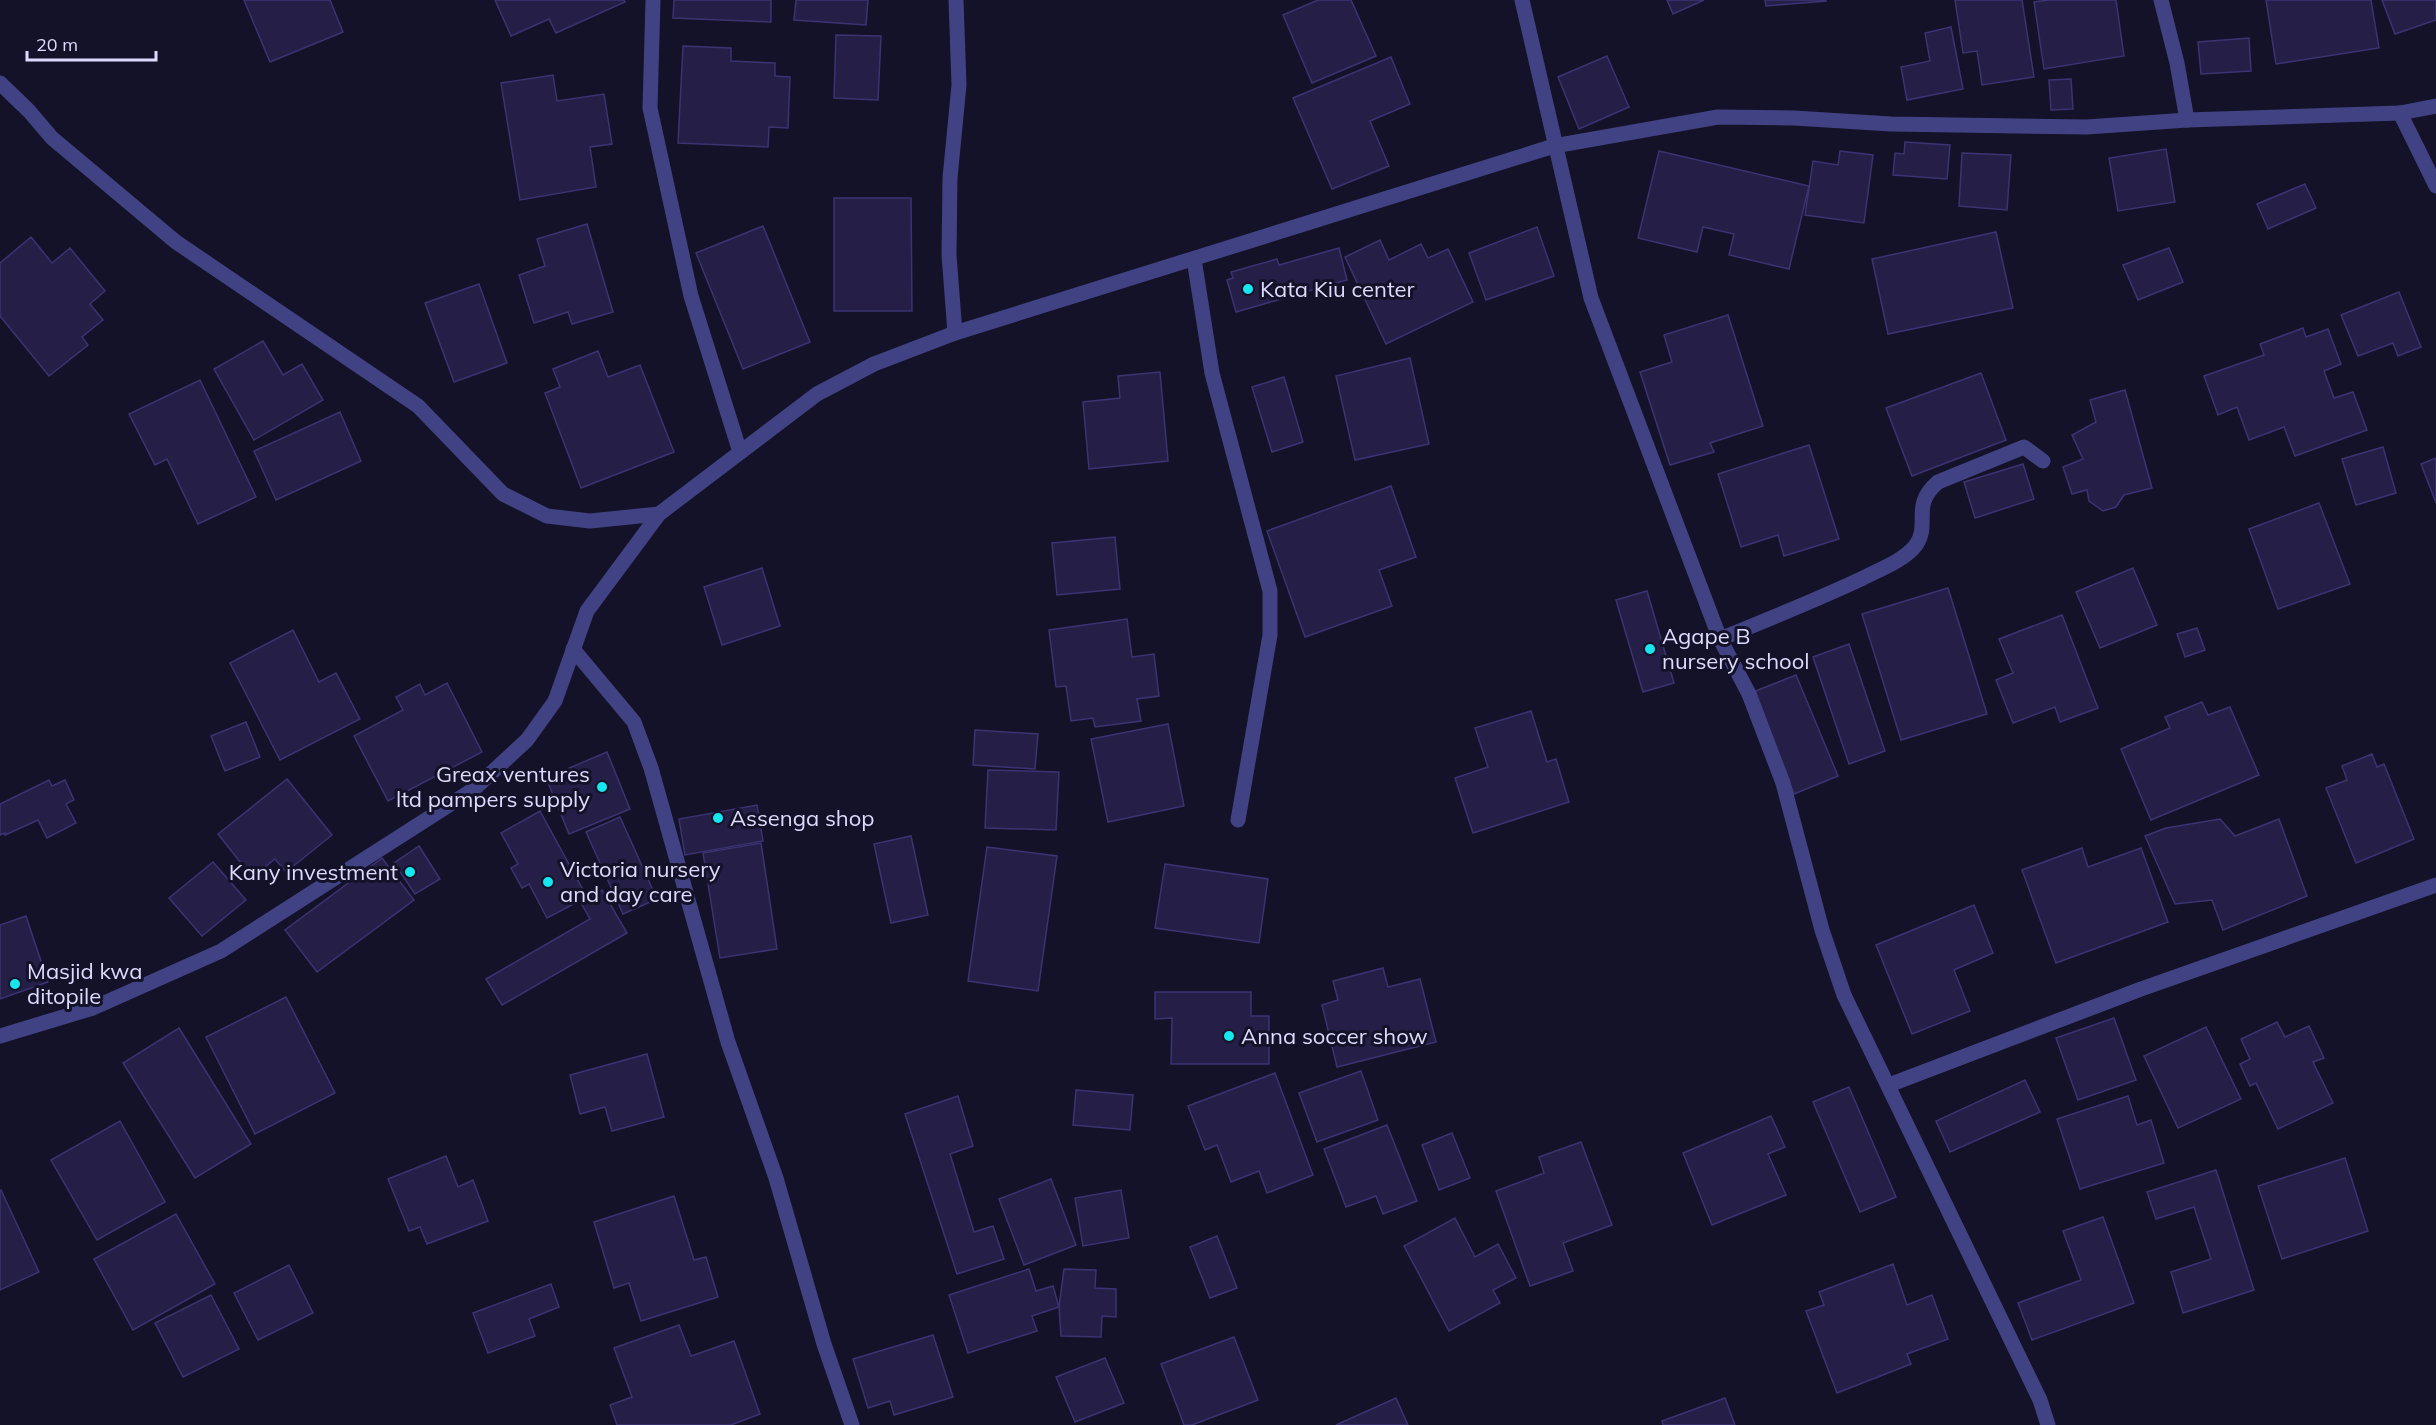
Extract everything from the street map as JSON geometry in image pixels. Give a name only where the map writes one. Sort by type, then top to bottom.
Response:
[{"type":"street","points":[[653,0],[650,108],[691,296],[740,452]]},
{"type":"street","points":[[955,333],[949,244],[950,178],[959,85],[956,0]]},
{"type":"street","points":[[1522,0],[1591,298],[1720,639],[1749,694],[1783,783],[1822,930],[1844,995],[2040,1400],[2048,1425]]},
{"type":"street","points":[[2161,0],[2177,63],[2187,120]]},
{"type":"street","points":[[0,83],[29,111],[52,138],[176,242],[418,406],[503,494],[547,516],[558,518],[590,521],[658,514]]},
{"type":"street","points":[[0,1036],[93,1008],[221,951],[474,789],[527,740],[555,700],[587,611],[658,514],[817,394],[874,364],[955,333],[1554,146],[1718,117],[1794,118],[1891,124],[2087,127],[2187,120],[2400,113],[2436,106]]},
{"type":"street","points":[[2400,113],[2436,186]]},
{"type":"street","points":[[1194,259],[1212,373],[1269,591],[1270,635],[1238,820]]},
{"type":"street","points":[[1720,639],[1803,606],[1886,567],[1908,552],[1917,544],[1921,529],[1922,504],[1927,491],[1938,483],[2024,447],[2043,461]]},
{"type":"street","points":[[573,649],[634,722],[651,768],[728,1042],[776,1179],[824,1344],[852,1425]]},
{"type":"street","points":[[1889,1085],[2141,989],[2436,885]]},
{"type":"building","points":[[244,0],[330,0],[343,32],[270,62]]},
{"type":"building","points":[[495,0],[624,0],[625,2],[556,33],[549,19],[511,36]]},
{"type":"building","points":[[674,0],[771,0],[771,22],[673,18]]},
{"type":"building","points":[[796,0],[868,0],[866,25],[794,20]]},
{"type":"building","points":[[1318,0],[1351,0],[1376,56],[1312,83],[1283,15]]},
{"type":"building","points":[[1667,0],[1704,0],[1673,14]]},
{"type":"building","points":[[1765,0],[1826,0],[1826,1],[1766,6]]},
{"type":"building","points":[[1955,0],[2022,0],[2034,77],[1982,85],[1977,51],[1963,53]]},
{"type":"building","points":[[2116,0],[2124,56],[2044,69],[2034,2]]},
{"type":"building","points":[[2266,0],[2371,0],[2379,48],[2276,64]]},
{"type":"building","points":[[2382,0],[2436,0],[2436,20],[2395,34]]},
{"type":"building","points":[[1951,27],[1963,89],[1907,100],[1901,67],[1930,61],[1925,33]]},
{"type":"building","points":[[836,35],[881,36],[878,100],[834,98]]},
{"type":"building","points":[[2249,38],[2251,71],[2201,74],[2198,42]]},
{"type":"building","points":[[683,46],[731,48],[731,61],[775,63],[775,76],[790,77],[788,128],[769,127],[768,147],[678,143]]},
{"type":"building","points":[[1607,56],[1629,107],[1579,129],[1558,77]]},
{"type":"building","points":[[1391,57],[1410,104],[1370,121],[1389,166],[1332,189],[1293,98]]},
{"type":"building","points":[[553,75],[557,101],[604,94],[612,144],[590,147],[596,187],[520,200],[501,83]]},
{"type":"building","points":[[2071,79],[2073,109],[2051,110],[2049,80]]},
{"type":"building","points":[[1905,142],[1950,145],[1947,179],[1893,175],[1895,153],[1904,154]]},
{"type":"building","points":[[2166,149],[2175,202],[2118,211],[2109,158]]},
{"type":"building","points":[[1659,151],[1809,186],[1789,269],[1729,255],[1734,234],[1703,227],[1697,252],[1638,238]]},
{"type":"building","points":[[1840,151],[1873,155],[1864,223],[1805,215],[1813,161],[1838,165]]},
{"type":"building","points":[[1962,153],[2011,155],[2007,210],[1959,206]]},
{"type":"building","points":[[2305,184],[2316,208],[2268,229],[2257,204]]},
{"type":"building","points":[[834,198],[911,198],[912,311],[834,311]]},
{"type":"building","points":[[587,224],[613,312],[572,324],[568,312],[534,323],[519,275],[545,266],[537,239]]},
{"type":"building","points":[[763,226],[810,342],[743,369],[696,253]]},
{"type":"building","points":[[1537,227],[1554,276],[1486,300],[1469,253]]},
{"type":"building","points":[[1996,232],[2013,308],[1888,334],[1872,259]]},
{"type":"building","points":[[31,237],[52,263],[70,248],[105,291],[90,304],[103,320],[82,337],[88,345],[49,376],[0,316],[0,263]]},
{"type":"building","points":[[1380,240],[1389,260],[1421,244],[1428,258],[1448,249],[1473,302],[1386,344],[1345,257]]},
{"type":"building","points":[[1339,248],[1347,280],[1236,312],[1227,280],[1233,278],[1231,272],[1277,259],[1279,265]]},
{"type":"building","points":[[2169,248],[2183,282],[2138,300],[2123,265]]},
{"type":"building","points":[[479,284],[507,363],[454,382],[425,303]]},
{"type":"building","points":[[2399,292],[2421,347],[2398,356],[2393,343],[2358,356],[2341,315]]},
{"type":"building","points":[[1728,315],[1763,426],[1710,443],[1714,452],[1670,465],[1640,372],[1672,362],[1664,335]]},
{"type":"building","points":[[2303,328],[2306,337],[2328,329],[2341,364],[2324,371],[2334,398],[2353,392],[2367,430],[2295,456],[2284,427],[2249,440],[2237,407],[2218,415],[2204,376],[2264,355],[2260,344]]},
{"type":"building","points":[[263,341],[283,375],[302,364],[323,400],[254,440],[214,369]]},
{"type":"building","points":[[598,351],[608,377],[640,365],[674,452],[581,488],[545,393],[560,387],[553,369]]},
{"type":"building","points":[[1410,358],[1429,444],[1355,460],[1336,376]]},
{"type":"building","points":[[1160,372],[1168,461],[1089,469],[1083,402],[1120,398],[1118,376]]},
{"type":"building","points":[[1981,373],[2006,440],[1912,476],[1886,408]]},
{"type":"building","points":[[1284,377],[1303,442],[1272,452],[1252,387]]},
{"type":"building","points":[[200,380],[256,497],[198,524],[167,459],[155,465],[129,414]]},
{"type":"building","points":[[2125,390],[2152,488],[2124,495],[2116,507],[2103,511],[2089,501],[2087,490],[2072,494],[2063,467],[2083,459],[2072,435],[2096,422],[2090,400]]},
{"type":"building","points":[[340,412],[361,461],[276,500],[254,451]]},
{"type":"building","points":[[1809,445],[1839,539],[1784,556],[1778,535],[1741,547],[1718,474]]},
{"type":"building","points":[[2383,447],[2396,493],[2356,505],[2342,459]]},
{"type":"building","points":[[2436,458],[2436,503],[2421,464]]},
{"type":"building","points":[[2023,464],[2034,499],[1975,518],[1964,482]]},
{"type":"building","points":[[1391,486],[1416,557],[1379,570],[1392,606],[1305,637],[1267,531]]},
{"type":"building","points":[[2319,503],[2350,584],[2278,609],[2249,529]]},
{"type":"building","points":[[1115,537],[1120,589],[1057,595],[1052,543]]},
{"type":"building","points":[[762,568],[780,626],[722,645],[704,587]]},
{"type":"building","points":[[2133,568],[2157,625],[2100,648],[2076,592]]},
{"type":"building","points":[[1948,588],[1987,714],[1901,740],[1862,614]]},
{"type":"building","points":[[1647,591],[1674,683],[1643,692],[1616,600]]},
{"type":"building","points":[[2062,615],[2098,708],[2060,722],[2055,707],[2013,723],[1996,680],[2013,673],[1999,639]]},
{"type":"building","points":[[1127,619],[1132,657],[1154,654],[1159,696],[1137,699],[1141,721],[1095,727],[1093,718],[1071,721],[1066,686],[1056,687],[1049,630]]},
{"type":"building","points":[[2197,628],[2205,650],[2185,657],[2177,634]]},
{"type":"building","points":[[293,630],[319,682],[336,673],[360,719],[280,760],[230,663]]},
{"type":"building","points":[[1849,644],[1885,751],[1849,764],[1813,657]]},
{"type":"building","points":[[1796,675],[1838,776],[1794,794],[1753,692]]},
{"type":"building","points":[[447,683],[482,752],[388,801],[354,736],[403,710],[396,697],[420,684],[425,695]]},
{"type":"building","points":[[2202,702],[2208,715],[2230,707],[2259,775],[2151,820],[2121,749],[2170,728],[2165,717]]},
{"type":"building","points":[[1531,711],[1547,762],[1556,759],[1569,802],[1473,833],[1455,778],[1488,767],[1475,728]]},
{"type":"building","points":[[246,722],[260,757],[225,771],[211,736]]},
{"type":"building","points":[[1168,724],[1184,806],[1108,822],[1091,739]]},
{"type":"building","points":[[975,730],[1038,734],[1035,769],[973,765]]},
{"type":"building","points":[[607,752],[630,809],[569,834],[546,778]]},
{"type":"building","points":[[2372,754],[2377,767],[2384,764],[2414,839],[2356,863],[2326,788],[2347,780],[2342,766]]},
{"type":"building","points":[[988,770],[1059,772],[1056,830],[985,828]]},
{"type":"building","points":[[287,779],[332,835],[286,872],[275,859],[252,877],[218,834]]},
{"type":"building","points":[[49,780],[52,786],[65,780],[74,800],[66,804],[76,823],[47,838],[38,820],[5,835],[5,833],[0,835],[0,804]]},
{"type":"building","points":[[757,805],[763,841],[685,855],[679,819]]},
{"type":"building","points":[[540,811],[587,897],[547,918],[529,884],[522,888],[511,868],[518,864],[501,833]]},
{"type":"building","points":[[620,817],[657,899],[623,914],[586,832]]},
{"type":"building","points":[[2220,819],[2235,836],[2279,819],[2307,896],[2223,930],[2212,900],[2175,904],[2145,836],[2166,828]]},
{"type":"building","points":[[911,836],[928,915],[891,923],[874,844]]},
{"type":"building","points":[[761,843],[777,949],[720,958],[703,853]]},
{"type":"building","points":[[419,846],[440,879],[415,894],[394,863]]},
{"type":"building","points":[[987,847],[1057,856],[1038,991],[968,981]]},
{"type":"building","points":[[2082,848],[2088,867],[2141,848],[2168,922],[2056,963],[2022,870]]},
{"type":"building","points":[[382,858],[414,900],[317,972],[285,930]]},
{"type":"building","points":[[213,862],[246,900],[202,936],[169,898]]},
{"type":"building","points":[[1165,864],[1268,879],[1259,943],[1155,928]]},
{"type":"building","points":[[602,890],[627,933],[502,1005],[486,979],[590,919],[581,903]]},
{"type":"building","points":[[1974,905],[1993,953],[1954,970],[1970,1011],[1912,1034],[1876,945]]},
{"type":"building","points":[[26,916],[48,982],[0,999],[0,925]]},
{"type":"building","points":[[1383,968],[1388,987],[1420,979],[1436,1042],[1337,1067],[1322,1005],[1338,1000],[1333,981]]},
{"type":"building","points":[[1155,992],[1251,992],[1251,1016],[1269,1016],[1269,1064],[1171,1064],[1172,1018],[1155,1019]]},
{"type":"building","points":[[286,997],[335,1093],[255,1134],[206,1037]]},
{"type":"building","points":[[2114,1018],[2136,1080],[2078,1100],[2056,1038]]},
{"type":"building","points":[[2277,1022],[2285,1037],[2309,1026],[2324,1058],[2313,1062],[2333,1103],[2278,1129],[2256,1083],[2250,1086],[2240,1064],[2250,1059],[2241,1039]]},
{"type":"building","points":[[2206,1027],[2241,1099],[2178,1128],[2144,1056]]},
{"type":"building","points":[[179,1028],[251,1144],[195,1178],[123,1063]]},
{"type":"building","points":[[647,1054],[664,1117],[612,1131],[605,1107],[580,1114],[570,1075]]},
{"type":"building","points":[[1361,1071],[1378,1120],[1317,1142],[1299,1093]]},
{"type":"building","points":[[1275,1073],[1313,1175],[1267,1193],[1259,1171],[1231,1182],[1217,1145],[1205,1150],[1188,1106]]},
{"type":"building","points":[[2025,1080],[2040,1112],[1950,1152],[1936,1121]]},
{"type":"building","points":[[1849,1087],[1896,1197],[1860,1212],[1813,1102]]},
{"type":"building","points":[[1076,1090],[1133,1095],[1130,1130],[1073,1125]]},
{"type":"building","points":[[958,1096],[973,1146],[950,1154],[974,1232],[993,1226],[1004,1259],[957,1274],[905,1114]]},
{"type":"building","points":[[2128,1096],[2137,1125],[2151,1120],[2164,1163],[2080,1189],[2057,1119]]},
{"type":"building","points":[[1771,1116],[1785,1147],[1768,1154],[1786,1195],[1712,1225],[1683,1153]]},
{"type":"building","points":[[120,1121],[165,1202],[97,1240],[51,1160]]},
{"type":"building","points":[[1387,1125],[1417,1201],[1383,1214],[1376,1196],[1346,1207],[1324,1149]]},
{"type":"building","points":[[1452,1133],[1470,1178],[1439,1190],[1422,1145]]},
{"type":"building","points":[[1581,1142],[1612,1225],[1563,1243],[1573,1271],[1530,1286],[1496,1191],[1544,1173],[1539,1157]]},
{"type":"building","points":[[446,1156],[458,1187],[473,1180],[488,1221],[427,1244],[420,1227],[409,1231],[388,1179]]},
{"type":"building","points":[[2345,1158],[2368,1231],[2282,1259],[2258,1186]]},
{"type":"building","points":[[2216,1170],[2254,1290],[2183,1313],[2171,1272],[2211,1259],[2194,1207],[2156,1219],[2147,1192]]},
{"type":"building","points":[[1051,1179],[1076,1245],[1024,1265],[999,1199]]},
{"type":"building","points":[[1121,1190],[1129,1238],[1083,1246],[1075,1198]]},
{"type":"building","points":[[0,1191],[39,1272],[0,1290]]},
{"type":"building","points":[[674,1196],[694,1260],[706,1257],[718,1297],[641,1321],[629,1283],[614,1288],[594,1222]]},
{"type":"building","points":[[176,1214],[215,1284],[133,1330],[94,1259]]},
{"type":"building","points":[[2103,1217],[2134,1303],[2032,1340],[2018,1303],[2081,1280],[2063,1231]]},
{"type":"building","points":[[1455,1218],[1475,1257],[1498,1244],[1516,1278],[1493,1290],[1500,1303],[1449,1331],[1404,1246]]},
{"type":"building","points":[[1217,1236],[1237,1288],[1210,1298],[1190,1247]]},
{"type":"building","points":[[1893,1264],[1907,1305],[1932,1295],[1948,1339],[1907,1354],[1911,1364],[1837,1393],[1806,1311],[1824,1305],[1819,1292]]},
{"type":"building","points":[[289,1265],[313,1313],[258,1340],[234,1293]]},
{"type":"building","points":[[1029,1269],[1036,1291],[1053,1286],[1059,1307],[1032,1316],[1037,1331],[968,1353],[949,1295]]},
{"type":"building","points":[[1064,1269],[1096,1270],[1095,1288],[1116,1289],[1116,1317],[1102,1316],[1101,1337],[1061,1336],[1059,1307]]},
{"type":"building","points":[[551,1284],[559,1307],[529,1319],[535,1336],[488,1353],[473,1313]]},
{"type":"building","points":[[211,1295],[239,1349],[183,1377],[155,1323]]},
{"type":"building","points":[[679,1325],[691,1356],[734,1341],[760,1414],[731,1425],[617,1425],[610,1405],[632,1397],[614,1348]]},
{"type":"building","points":[[933,1335],[953,1397],[894,1415],[890,1401],[868,1408],[853,1359]]},
{"type":"building","points":[[1234,1337],[1258,1400],[1192,1425],[1184,1425],[1161,1364]]},
{"type":"building","points":[[1105,1358],[1124,1403],[1075,1422],[1056,1377]]},
{"type":"building","points":[[1396,1398],[1408,1425],[1336,1425]]},
{"type":"building","points":[[1725,1398],[1735,1425],[1663,1425],[1662,1421]]},
{"type":"place","name":"Kata Kiu center","points":[[1248,289]]},
{"type":"place","name":"Agape B nursery school","points":[[1650,649]]},
{"type":"place","name":"Greax ventures ltd pampers supply","points":[[602,787]]},
{"type":"place","name":"Assenga shop","points":[[718,818]]},
{"type":"place","name":"Kany investment","points":[[410,872]]},
{"type":"place","name":"Victoria nursery and day care","points":[[548,882]]},
{"type":"place","name":"Masjid kwa ditopile","points":[[15,984]]},
{"type":"place","name":"Anna soccer show","points":[[1229,1036]]}]
